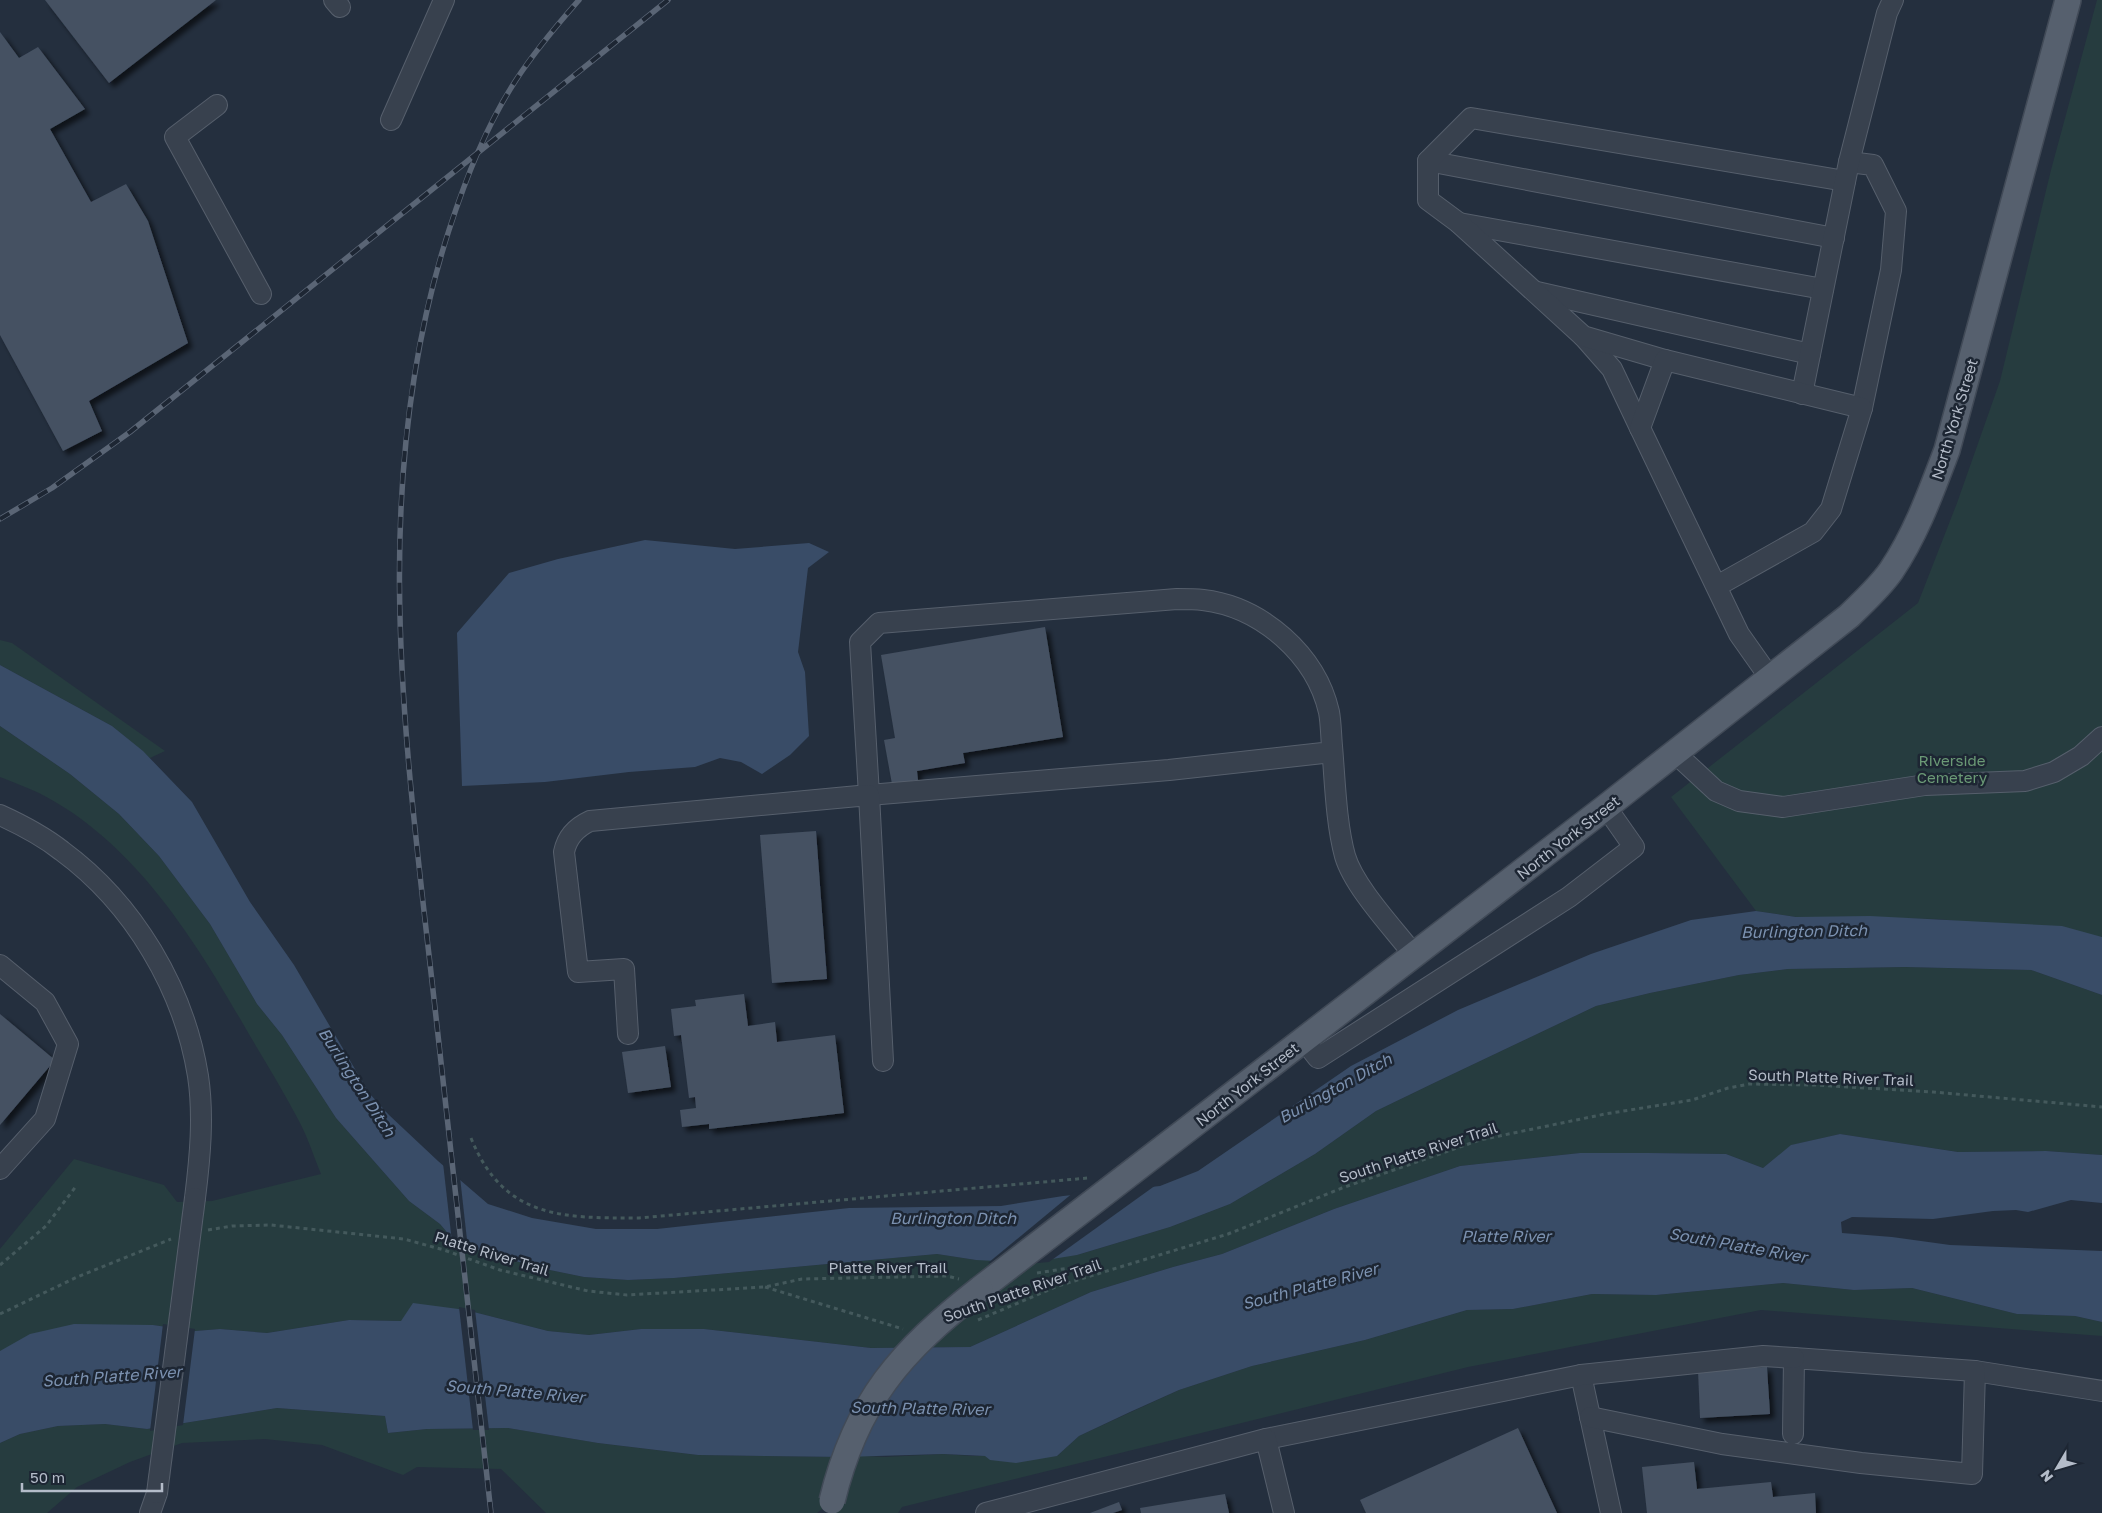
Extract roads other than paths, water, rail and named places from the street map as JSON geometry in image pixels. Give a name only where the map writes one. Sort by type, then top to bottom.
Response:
[{"type":"main road","name":"North York Street","points":[[828,1509],[840,1468],[850,1443],[866,1410],[886,1378],[919,1339],[971,1284],[1023,1268],[1115,1184],[1606,807],[1848,616],[1878,587],[1905,548],[1925,508],[1948,450],[2068,0]]},
{"type":"lane","points":[[391,120],[444,0]]},
{"type":"lane","points":[[1802,394],[1847,172],[1887,13],[1893,0]]},
{"type":"lane","points":[[217,105],[175,137],[261,294]]},
{"type":"lane","points":[[1717,586],[1812,532],[1831,509],[1862,408],[1891,270],[1896,211],[1872,166],[1847,172],[1471,118],[1428,161],[1428,200],[1459,223],[1584,336],[1612,369],[1739,634],[1770,678]]},
{"type":"lane","points":[[1428,161],[1834,238]]},
{"type":"lane","points":[[1459,223],[1824,289]]},
{"type":"lane","points":[[1535,291],[1810,354]]},
{"type":"lane","points":[[1584,336],[1665,360],[1862,408]]},
{"type":"lane","points":[[1640,428],[1665,360]]},
{"type":"lane","points":[[883,1061],[860,642],[879,623],[1177,599],[1204,600],[1228,605],[1252,615],[1275,629],[1307,664],[1320,687],[1329,713],[1332,752],[1346,858],[1369,897],[1414,955]]},
{"type":"lane","points":[[1675,753],[1716,791],[1739,801],[1783,807],[1925,785],[2025,781],[2054,772],[2081,756],[2102,737]]},
{"type":"lane","points":[[628,1034],[622,960],[578,972],[564,852],[566,843],[580,826],[590,821],[1169,770],[1332,752]]},
{"type":"lane","points":[[1304,1040],[1318,1058],[1570,897],[1634,847],[1606,807]]},
{"type":"lane","points":[[0,815],[32,830],[63,851],[97,880],[128,914],[151,949],[172,989],[187,1028],[198,1077],[201,1118],[196,1198],[157,1493],[150,1513]]},
{"type":"lane","points":[[0,965],[45,1002],[68,1044],[45,1119],[0,1170]]},
{"type":"lane","points":[[986,1513],[1266,1439],[1581,1375],[1763,1356],[1975,1371],[2102,1391]]},
{"type":"lane","points":[[1792,1434],[1794,1358]]},
{"type":"lane","points":[[1590,1416],[1722,1444],[1861,1463],[1972,1474],[1975,1371]]},
{"type":"lane","points":[[1581,1375],[1611,1513]]},
{"type":"lane","points":[[1266,1439],[1284,1513]]},
{"type":"water","points":[[645,540],[735,549],[809,543],[829,552],[808,568],[798,652],[805,672],[809,736],[790,755],[762,774],[741,762],[720,758],[695,767],[629,772],[545,782],[462,786],[457,633],[509,573],[558,559]]},
{"type":"water","name":"Burlington Ditch","points":[[0,665],[112,726],[143,751],[192,802],[250,902],[294,965],[369,1093],[389,1115],[488,1204],[532,1218],[596,1229],[657,1229],[849,1208],[1001,1206],[1063,1196],[1160,1186],[1198,1171],[1351,1066],[1458,1010],[1591,954],[1691,920],[1756,911],[1796,917],[1870,916],[2062,926],[2102,937],[2102,995],[2031,970],[1905,967],[1788,969],[1739,975],[1596,1006],[1376,1111],[1315,1154],[1230,1204],[1170,1227],[1077,1255],[1016,1262],[976,1260],[937,1254],[674,1278],[628,1280],[584,1277],[540,1268],[457,1244],[440,1224],[409,1201],[336,1118],[282,1035],[257,1004],[210,924],[159,856],[119,814],[70,774],[0,726]]},
{"type":"water","name":"Platte River","points":[[1840,1134],[1958,1152],[2046,1151],[2102,1155],[2102,1203],[2071,1200],[2028,1212],[2016,1210],[1993,1211],[1933,1219],[1852,1217],[1841,1222],[1842,1233],[1892,1237],[1950,1245],[2102,1251],[2102,1322],[2075,1316],[2017,1314],[1912,1288],[1854,1290],[1783,1283],[1656,1295],[1592,1294],[1513,1309],[1467,1310],[1365,1340],[1252,1366],[1179,1390],[1079,1436],[1057,1456],[1016,1463],[990,1460],[985,1456],[943,1454],[844,1457],[698,1455],[598,1443],[508,1428],[427,1429],[388,1433],[385,1416],[277,1408],[147,1429],[105,1424],[58,1426],[20,1434],[0,1443],[0,1351],[30,1334],[74,1324],[153,1325],[195,1331],[220,1329],[267,1333],[349,1320],[401,1321],[413,1303],[466,1310],[548,1331],[589,1335],[641,1329],[704,1329],[871,1348],[970,1347],[1091,1292],[1222,1254],[1334,1209],[1460,1166],[1580,1153],[1649,1153],[1726,1154],[1763,1168],[1791,1145]]},
{"type":"railway","points":[[491,1513],[404,709],[400,613],[401,517],[408,421],[424,325],[449,230],[486,134],[505,98],[538,49],[579,0]]},
{"type":"railway","points":[[0,519],[52,488],[130,432],[668,0]]},
{"type":"park label","name":"Riverside Cemetery","points":[[1952,768]]},
{"type":"water label","name":"South Platte River","points":[[1738,1245]]},
{"type":"water label","name":"South Platte River","points":[[1310,1286]]},
{"type":"water label","name":"South Platte River","points":[[112,1376]]},
{"type":"water label","name":"South Platte River","points":[[515,1391]]},
{"type":"water label","name":"South Platte River","points":[[920,1408]]}]
